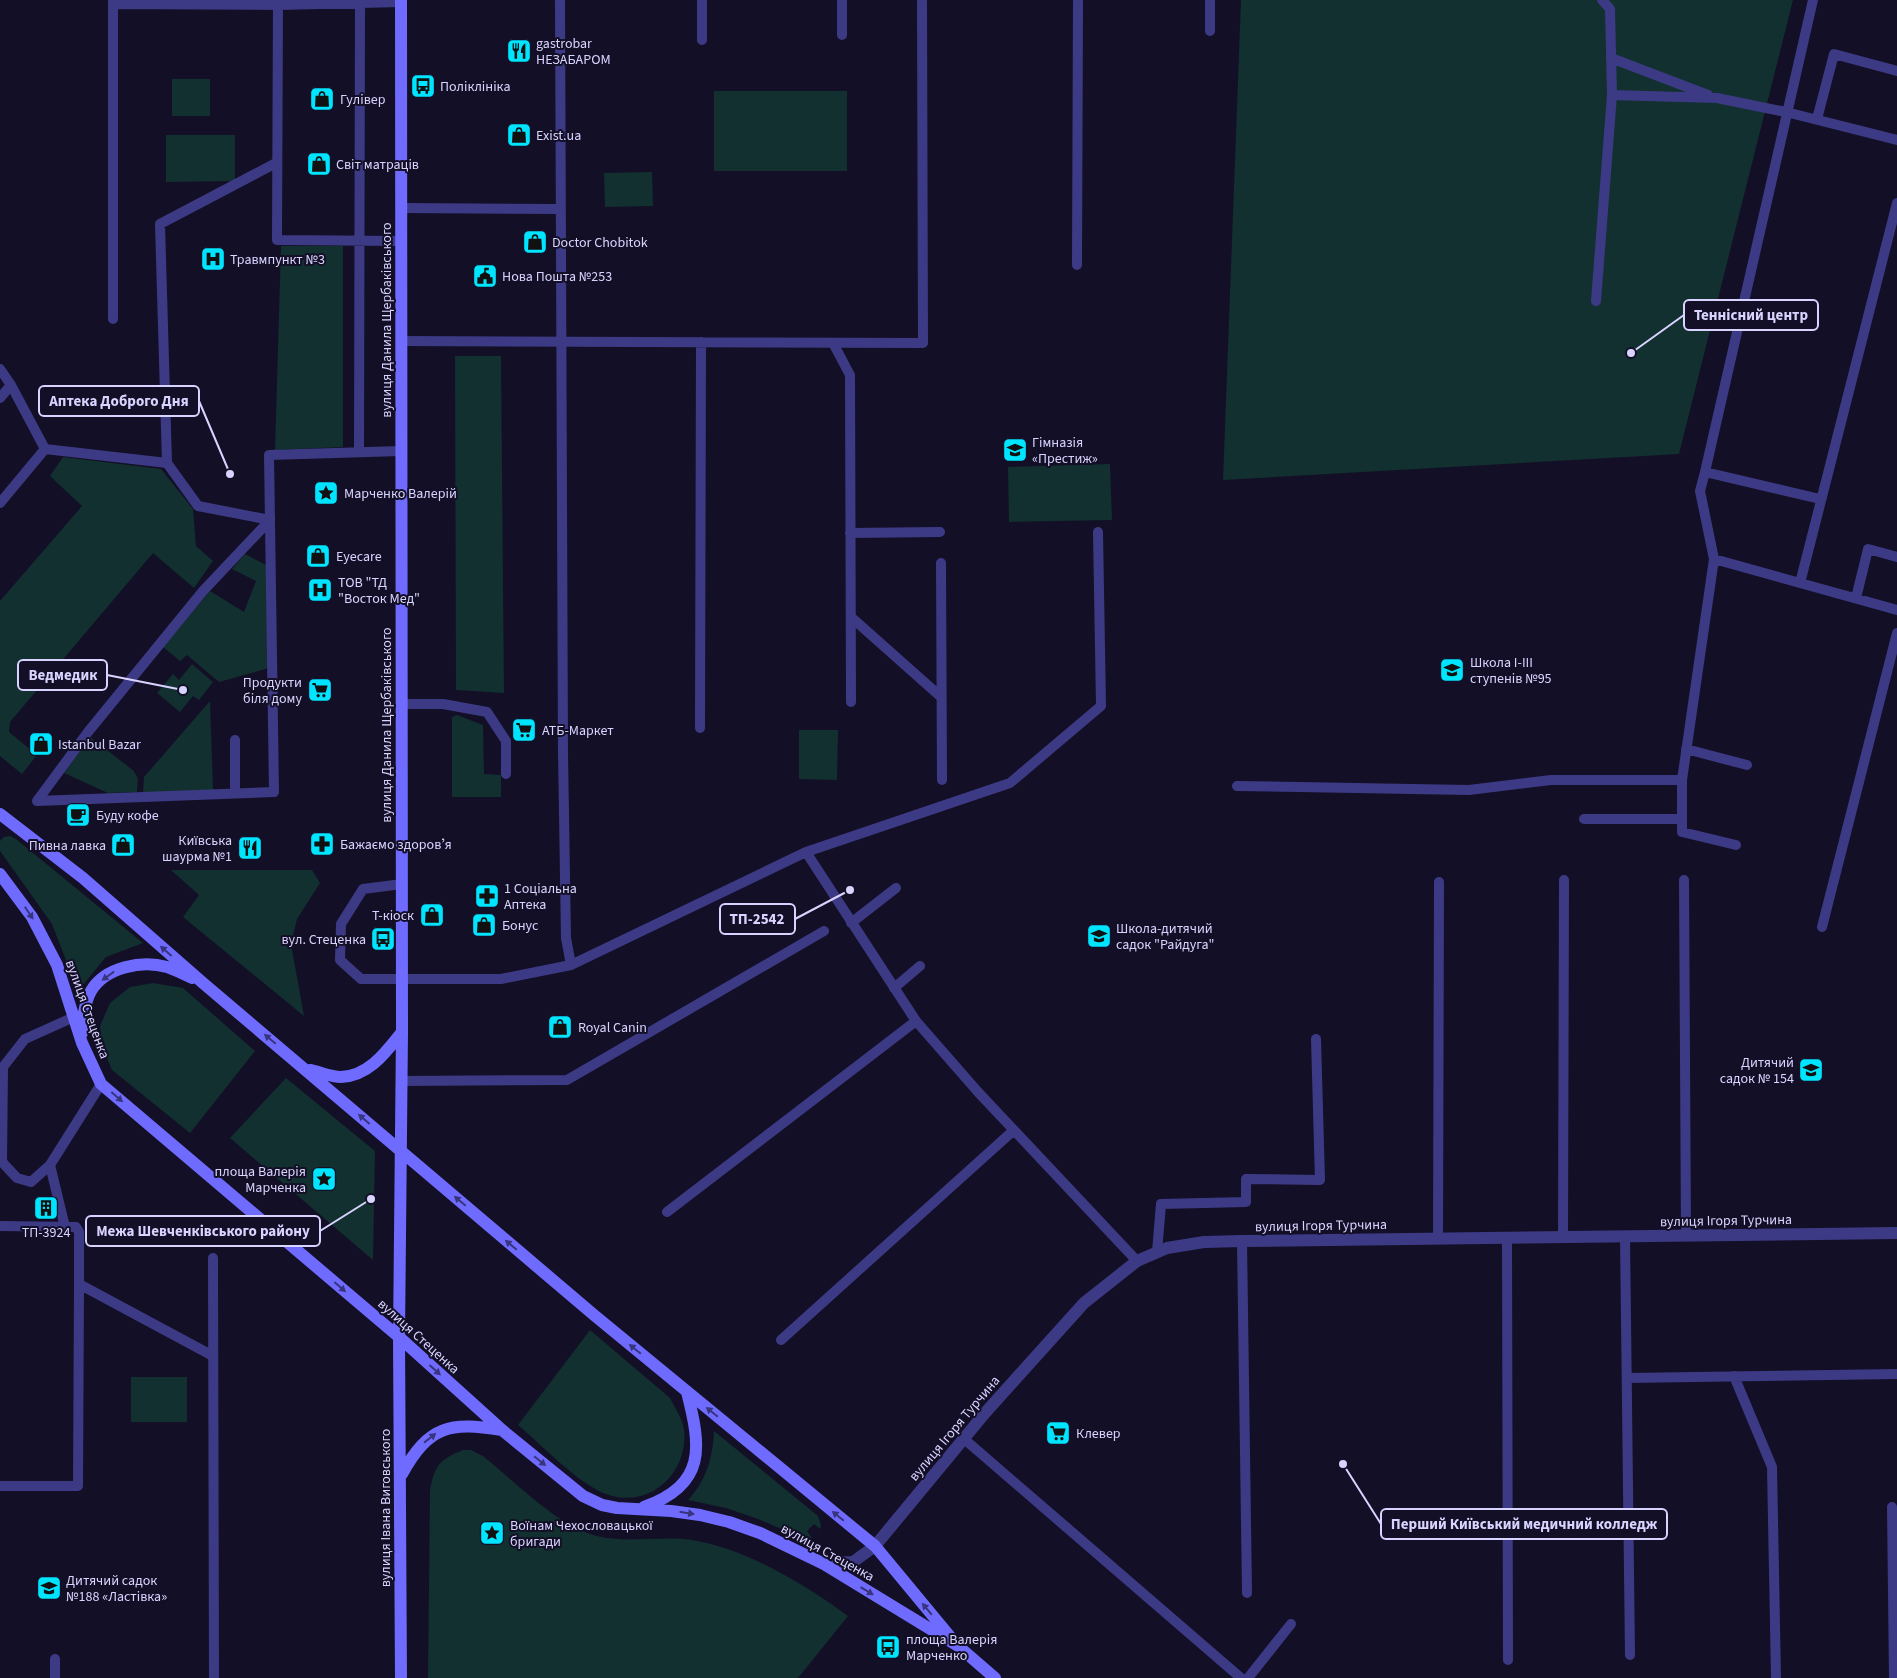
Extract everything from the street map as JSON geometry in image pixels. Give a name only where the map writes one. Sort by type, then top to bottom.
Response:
[{"type":"main road","name":"вулиця Данила Щербаківського","points":[[400,1151],[402,1032],[401,1]]},
{"type":"main road","name":"вулиця Стеценка","points":[[0,814],[83,878],[400,1151],[687,1392],[875,1546],[958,1646],[995,1678]]},
{"type":"main road","name":"вулиця Стеценка","points":[[0,874],[32,917],[57,965],[82,1043],[101,1084],[399,1337],[502,1430],[582,1496],[602,1505],[671,1511],[729,1522],[760,1534],[822,1563],[958,1646]]},
{"type":"main road","points":[[82,1043],[84,1014],[91,990],[110,973],[136,964],[166,967],[203,983]]},
{"type":"main road","points":[[307,1070],[341,1077],[364,1071],[382,1058],[402,1032]]},
{"type":"main road","points":[[399,1337],[400,1151]]},
{"type":"main road","name":"вулиця Івана Виговського","points":[[399,1337],[401,1678]]},
{"type":"main road","points":[[639,1509],[660,1501],[678,1488],[692,1470],[698,1449],[696,1427],[687,1392]]},
{"type":"main road","points":[[401,1476],[411,1458],[426,1441],[444,1428],[469,1425],[502,1430]]},
{"type":"street","name":"вулиця Ігоря Турчина","points":[[822,1563],[852,1562],[875,1546],[964,1438],[1084,1304],[1137,1261],[1167,1248],[1204,1242],[1242,1241],[1897,1234]]},
{"type":"lane","points":[[560,0],[564,818],[566,938],[571,965]]},
{"type":"lane","points":[[702,0],[702,40]]},
{"type":"lane","points":[[842,0],[842,35]]},
{"type":"lane","points":[[401,341],[923,343],[922,0]]},
{"type":"lane","points":[[1077,264],[1078,0]]},
{"type":"lane","points":[[1210,0],[1210,31]]},
{"type":"lane","points":[[1596,301],[1612,95],[1610,9],[1602,0]]},
{"type":"lane","points":[[1736,845],[1682,832],[1682,780],[1714,558],[1700,491],[1813,0]]},
{"type":"lane","points":[[112,319],[113,2],[360,4],[401,1]]},
{"type":"lane","points":[[278,2],[277,240],[401,241]]},
{"type":"lane","points":[[359,451],[360,4]]},
{"type":"lane","points":[[1817,119],[1834,54],[1897,71]]},
{"type":"lane","points":[[1611,58],[1716,98],[1817,119],[1897,140]]},
{"type":"lane","points":[[1612,95],[1716,98]]},
{"type":"lane","points":[[270,520],[198,506],[167,463],[160,224],[276,163]]},
{"type":"lane","points":[[1800,583],[1897,203]]},
{"type":"lane","points":[[401,208],[560,209]]},
{"type":"lane","points":[[700,728],[701,342]]},
{"type":"lane","points":[[833,343],[850,375],[851,702]]},
{"type":"lane","points":[[0,369],[11,385],[45,449]]},
{"type":"lane","points":[[0,398],[11,385]]},
{"type":"lane","points":[[45,449],[167,463]]},
{"type":"lane","points":[[0,503],[45,449]]},
{"type":"lane","points":[[270,520],[203,591],[37,800],[274,792],[270,455],[401,451]]},
{"type":"lane","points":[[1705,472],[1820,499]]},
{"type":"lane","points":[[850,533],[940,532]]},
{"type":"lane","points":[[402,884],[362,889],[341,924],[340,960],[361,979],[402,981],[501,979],[571,965],[806,852],[1010,783],[1101,706],[1098,532]]},
{"type":"lane","points":[[1856,598],[1868,549],[1897,557]]},
{"type":"lane","points":[[1714,558],[1897,610]]},
{"type":"lane","points":[[941,563],[942,780]]},
{"type":"lane","points":[[851,617],[941,697]]},
{"type":"lane","points":[[1822,927],[1897,633]]},
{"type":"lane","points":[[402,704],[443,704],[487,712],[506,741],[506,774]]},
{"type":"lane","points":[[235,740],[235,793]]},
{"type":"lane","points":[[1686,749],[1747,765]]},
{"type":"lane","points":[[1237,786],[1469,790],[1551,780],[1682,780]]},
{"type":"lane","points":[[1584,819],[1682,818]]},
{"type":"lane","points":[[806,852],[916,1022],[1137,1261]]},
{"type":"lane","points":[[1563,1237],[1564,880]]},
{"type":"lane","points":[[1684,880],[1686,1236]]},
{"type":"lane","points":[[1438,1239],[1439,882]]},
{"type":"lane","points":[[851,923],[896,888]]},
{"type":"lane","points":[[401,1081],[567,1080],[824,931]]},
{"type":"lane","points":[[894,988],[920,966]]},
{"type":"lane","points":[[74,1018],[24,1039],[3,1066],[2,1162],[17,1178],[31,1182],[50,1165],[101,1084]]},
{"type":"lane","points":[[667,1212],[916,1022]]},
{"type":"lane","points":[[1157,1252],[1161,1204],[1246,1202],[1246,1179],[1320,1180],[1316,1040]]},
{"type":"lane","points":[[781,1340],[1014,1130]]},
{"type":"lane","points":[[50,1165],[65,1227]]},
{"type":"lane","points":[[0,1226],[76,1227],[79,1232],[78,1486],[0,1486]]},
{"type":"lane","points":[[1625,1237],[1630,1655]]},
{"type":"lane","points":[[1507,1238],[1508,1660]]},
{"type":"lane","points":[[1242,1241],[1247,1593]]},
{"type":"lane","points":[[213,1258],[214,1678]]},
{"type":"lane","points":[[79,1284],[213,1356]]},
{"type":"lane","points":[[1627,1378],[1897,1374]]},
{"type":"lane","points":[[1734,1376],[1772,1467],[1776,1678]]},
{"type":"lane","points":[[964,1438],[1241,1678]]},
{"type":"lane","points":[[1892,1507],[1894,1678]]},
{"type":"lane","points":[[1248,1678],[1292,1624]]},
{"type":"lane","points":[[55,1659],[55,1678]]},
{"type":"green space","points":[[1241,0],[1793,0],[1679,454],[1223,480]]},
{"type":"green space","points":[[172,79],[210,79],[210,116],[172,116]]},
{"type":"green space","points":[[714,91],[847,91],[847,171],[714,171]]},
{"type":"green space","points":[[166,135],[235,135],[235,181],[166,182]]},
{"type":"green space","points":[[652,172],[653,206],[605,207],[604,173]]},
{"type":"green space","points":[[281,246],[343,246],[343,447],[275,450]]},
{"type":"green space","points":[[455,356],[501,356],[504,693],[456,690]]},
{"type":"green space","points":[[63,457],[161,469],[193,509],[196,546],[213,561],[194,588],[153,553],[10,722],[9,732],[37,755],[22,774],[0,756],[0,601],[82,506],[50,476]]},
{"type":"green space","points":[[1110,464],[1112,520],[1009,522],[1008,467]]},
{"type":"green space","points":[[245,554],[266,565],[269,668],[219,682],[187,655],[180,661],[163,647],[210,591],[244,612],[256,581],[232,569]]},
{"type":"green space","points":[[192,664],[213,682],[199,700],[193,696],[180,712],[157,693],[173,674],[179,680]]},
{"type":"green space","points":[[210,701],[213,790],[143,793],[144,777]]},
{"type":"green space","points":[[457,715],[483,725],[484,774],[501,775],[501,797],[452,797],[452,717]]},
{"type":"green space","points":[[799,730],[838,730],[837,780],[799,779]]},
{"type":"green space","points":[[90,737],[134,771],[138,779],[137,792],[108,793],[64,773]]},
{"type":"green space","points":[[10,836],[143,943],[106,957],[78,991],[52,924],[0,851],[0,841],[4,837]]},
{"type":"green space","points":[[171,870],[312,870],[320,883],[297,919],[291,944],[304,1016],[183,917],[199,895]]},
{"type":"green space","points":[[153,983],[183,988],[255,1051],[190,1133],[112,1070],[102,1047],[100,1026],[110,1003],[130,987]]},
{"type":"green space","points":[[286,1078],[375,1151],[373,1260],[230,1138]]},
{"type":"green space","points":[[590,1330],[670,1398],[683,1425],[684,1445],[680,1460],[673,1474],[651,1492],[637,1497],[622,1498],[595,1489],[572,1473],[518,1425]]},
{"type":"green space","points":[[131,1377],[187,1377],[187,1422],[131,1422]]},
{"type":"green space","points":[[714,1431],[818,1516],[821,1525],[820,1529],[814,1524],[807,1531],[812,1538],[805,1539],[726,1508],[688,1500],[704,1477],[712,1450]]},
{"type":"green space","points":[[463,1450],[471,1450],[483,1456],[549,1511],[563,1521],[590,1534],[615,1539],[666,1538],[692,1540],[733,1551],[794,1580],[848,1616],[798,1678],[428,1678],[430,1491],[439,1464]]},
{"type":"place","name":"gastrobar НЕЗАБАРОМ","points":[[519,51]]},
{"type":"place","name":"Поліклініка","points":[[423,86]]},
{"type":"place","name":"Гулівер","points":[[322,99]]},
{"type":"place","name":"Exist.ua","points":[[519,135]]},
{"type":"place","name":"Світ матраців","points":[[319,164]]},
{"type":"place","name":"Doctor Chobitok","points":[[535,242]]},
{"type":"place","name":"Травмпункт №3","points":[[213,259]]},
{"type":"place","name":"Нова Пошта №253","points":[[485,276]]},
{"type":"place","name":"Теннісний центр","points":[[1631,353]]},
{"type":"place","name":"Гімназія «Престиж»","points":[[1015,450]]},
{"type":"place","name":"Аптека Доброго Дня","points":[[230,474]]},
{"type":"place","name":"Марченко Валерій","points":[[326,493]]},
{"type":"place","name":"Eyecare","points":[[318,556]]},
{"type":"place","name":"ТОВ \"ТД \"Восток Мед\"","points":[[320,590]]},
{"type":"place","name":"Школа І-ІІІ ступенів №95","points":[[1452,670]]},
{"type":"place","name":"Ведмедик","points":[[183,690]]},
{"type":"place","name":"Продукти біля дому","points":[[320,690]]},
{"type":"place","name":"АТБ-Маркет","points":[[524,730]]},
{"type":"place","name":"Istanbul Bazar","points":[[41,744]]},
{"type":"place","name":"Буду кофе","points":[[78,815]]},
{"type":"place","name":"Бажаємо здоровʼя","points":[[322,844]]},
{"type":"place","name":"Пивна лавка","points":[[123,845]]},
{"type":"place","name":"Київська шаурма №1","points":[[250,848]]},
{"type":"place","name":"ТП-2542","points":[[850,890]]},
{"type":"place","name":"1 Соціальна Аптека","points":[[487,896]]},
{"type":"place","name":"Т-кіоск","points":[[432,915]]},
{"type":"place","name":"Бонус","points":[[484,925]]},
{"type":"place","name":"Школа-дитячий садок \"Райдуга\"","points":[[1099,936]]},
{"type":"place","name":"вул. Стеценка","points":[[383,939]]},
{"type":"place","name":"Royal Canin","points":[[560,1027]]},
{"type":"place","name":"Дитячий садок № 154","points":[[1811,1070]]},
{"type":"place","name":"площа Валерія Марченка","points":[[324,1179]]},
{"type":"place","name":"Межа Шевченківського району","points":[[371,1199]]},
{"type":"place","name":"ТП-3924","points":[[46,1208]]},
{"type":"place","name":"Клевер","points":[[1058,1433]]},
{"type":"place","name":"Перший Київський медичний колледж","points":[[1343,1464]]},
{"type":"place","name":"Воїнам Чехословацької бригади","points":[[492,1533]]},
{"type":"place","name":"Дитячий садок №188 «Ластівка»","points":[[49,1588]]},
{"type":"place","name":"площа Валерія Марченко","points":[[888,1647]]}]
